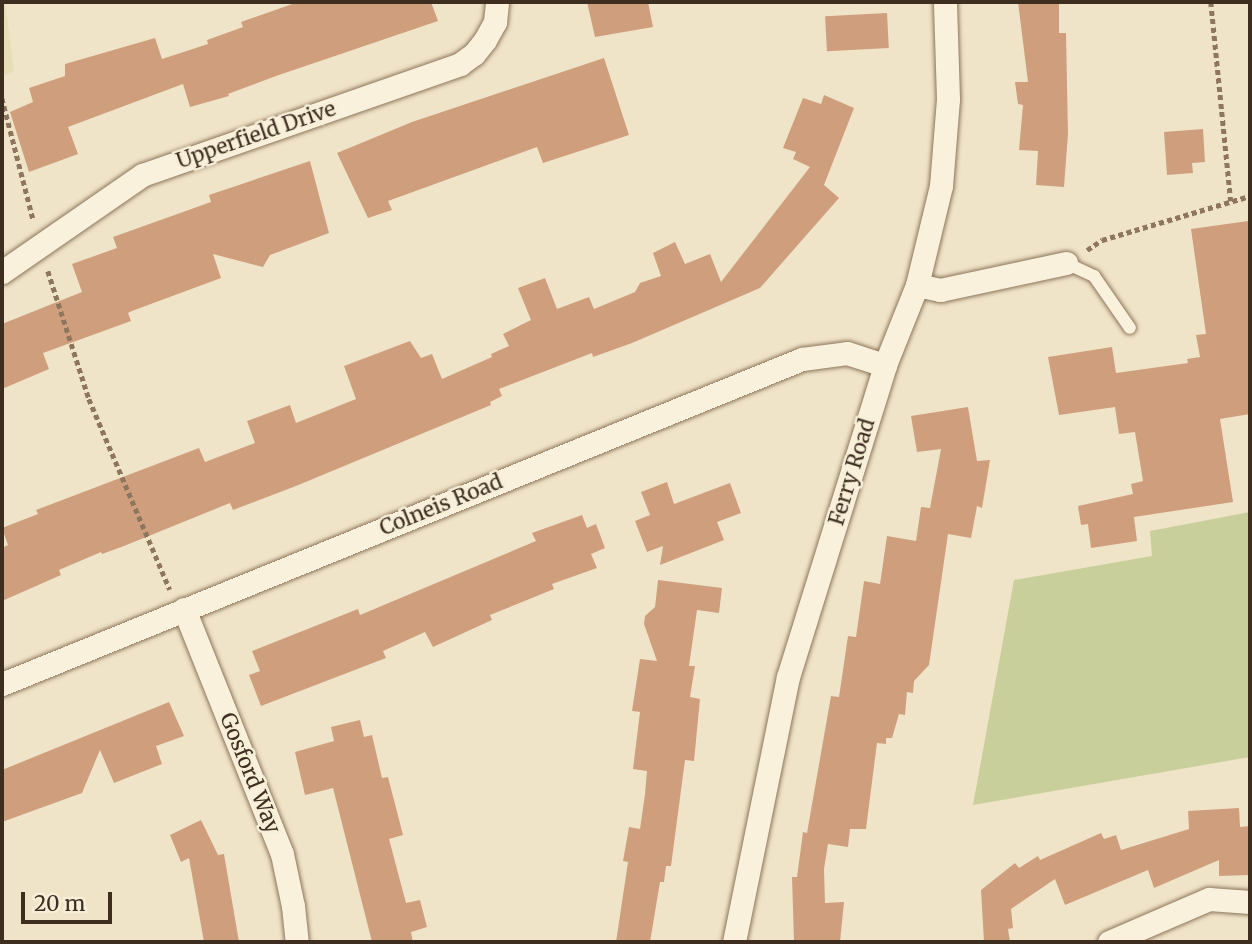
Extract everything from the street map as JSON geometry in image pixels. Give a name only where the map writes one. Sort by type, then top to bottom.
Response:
[{"type":"street","name":"Upperfield Drive","points":[[2,272],[142,175],[460,64],[474,54],[485,40],[495,22],[498,2]]},
{"type":"street","name":"Ferry Road","points":[[734,942],[788,677],[886,365],[918,285],[941,186],[948,99],[945,2]]},
{"type":"street","points":[[918,285],[940,290],[1066,263]]},
{"type":"street","name":"Colneis Road","points":[[2,684],[802,359],[847,353],[886,365]]},
{"type":"street","name":"Gosford Way","points":[[184,610],[282,854],[297,942]]},
{"type":"street","points":[[1108,942],[1209,898],[1250,902]]},
{"type":"lane","points":[[1066,263],[1094,276],[1130,327]]},
{"type":"path","points":[[1211,2],[1231,201]]},
{"type":"path","points":[[2,98],[40,244],[89,398],[169,588],[184,610]]},
{"type":"path","points":[[1066,263],[1102,240],[1250,196]]},
{"type":"shaded area","points":[[2,2],[5,2],[14,71],[2,76]]},
{"type":"green space","points":[[1250,512],[1250,757],[973,805],[1014,580],[1152,556],[1150,531]]},
{"type":"building","points":[[298,2],[431,2],[438,21],[276,76],[228,94],[229,96],[190,107],[183,84],[68,127],[78,154],[29,172],[10,112],[33,102],[29,88],[65,76],[65,64],[155,38],[162,59],[208,44],[207,40],[243,27],[241,22]]},
{"type":"building","points":[[587,2],[648,2],[653,27],[595,37]]},
{"type":"building","points":[[1018,2],[1059,2],[1059,33],[1066,33],[1068,134],[1064,187],[1036,185],[1038,151],[1019,150],[1023,105],[1018,104],[1015,82],[1028,82]]},
{"type":"building","points":[[887,13],[889,48],[827,51],[825,16]]},
{"type":"building","points":[[604,58],[629,135],[543,163],[537,147],[388,201],[392,210],[368,218],[337,153],[412,122]]},
{"type":"building","points":[[824,95],[854,108],[824,185],[839,198],[760,288],[632,343],[593,357],[592,353],[499,389],[502,396],[490,402],[491,405],[296,486],[233,510],[230,503],[124,546],[102,554],[101,552],[59,570],[61,575],[2,601],[2,548],[8,545],[2,528],[38,514],[36,510],[199,448],[205,462],[255,443],[247,421],[290,405],[296,423],[356,399],[344,366],[410,341],[421,358],[432,354],[442,379],[492,357],[491,354],[509,346],[503,334],[531,320],[518,288],[545,278],[557,309],[589,297],[594,309],[635,292],[640,283],[661,276],[653,253],[675,242],[685,264],[710,254],[721,282],[810,167],[793,159],[796,152],[783,148],[803,98],[821,104]]},
{"type":"building","points":[[1203,129],[1205,162],[1192,163],[1193,173],[1167,175],[1164,132]]},
{"type":"building","points":[[310,161],[329,233],[270,255],[263,267],[213,254],[221,278],[132,311],[128,313],[131,321],[43,353],[49,369],[2,389],[2,324],[82,292],[72,264],[117,248],[113,237],[211,202],[209,195]]},
{"type":"building","points":[[1248,221],[1250,414],[1220,419],[1233,502],[1134,517],[1137,541],[1091,548],[1088,524],[1081,525],[1078,506],[1133,494],[1131,484],[1143,481],[1135,432],[1119,434],[1115,407],[1059,415],[1048,357],[1112,347],[1116,373],[1188,363],[1187,359],[1200,357],[1196,335],[1206,334],[1191,229]]},
{"type":"building","points":[[968,407],[977,461],[990,460],[982,508],[977,506],[971,538],[948,534],[929,665],[914,681],[913,693],[907,692],[905,715],[899,714],[892,738],[886,738],[886,744],[877,743],[866,829],[850,829],[848,847],[828,844],[824,869],[825,903],[844,902],[840,942],[794,942],[792,877],[797,877],[803,832],[807,833],[831,696],[839,697],[848,636],[856,637],[864,581],[880,584],[887,536],[916,541],[921,507],[930,508],[941,449],[917,452],[911,416]]},
{"type":"building","points":[[667,482],[674,504],[730,483],[741,513],[717,522],[724,540],[660,565],[663,546],[647,552],[635,521],[650,515],[641,492]]},
{"type":"building","points":[[582,515],[587,528],[596,524],[605,548],[591,554],[597,568],[552,584],[554,589],[490,615],[492,620],[433,647],[425,632],[383,651],[386,658],[261,706],[249,675],[260,671],[252,651],[358,609],[360,615],[536,541],[532,533]]},
{"type":"building","points":[[658,580],[722,588],[719,613],[697,610],[689,666],[695,666],[690,697],[700,699],[694,761],[685,760],[671,866],[666,866],[664,882],[660,882],[650,942],[616,942],[628,862],[623,861],[629,827],[640,829],[645,794],[647,771],[633,769],[640,712],[632,711],[640,659],[657,661],[644,624],[645,616],[655,607]]},
{"type":"building","points":[[169,702],[184,736],[156,746],[162,764],[114,783],[100,750],[82,793],[2,822],[2,770]]},
{"type":"building","points":[[360,720],[364,737],[372,735],[382,778],[388,777],[403,835],[389,839],[406,903],[420,900],[427,927],[411,932],[413,942],[372,942],[333,788],[305,795],[295,752],[334,741],[331,727]]},
{"type":"building","points":[[1239,808],[1240,827],[1250,826],[1250,875],[1219,876],[1219,860],[1154,888],[1148,870],[1065,905],[1055,879],[1011,909],[1013,928],[1008,929],[1010,942],[984,942],[981,890],[1015,863],[1019,868],[1038,856],[1040,860],[1101,833],[1104,839],[1116,835],[1121,850],[1189,829],[1188,811]]},
{"type":"building","points":[[201,820],[218,855],[224,854],[239,942],[204,942],[189,858],[181,862],[170,835]]}]
